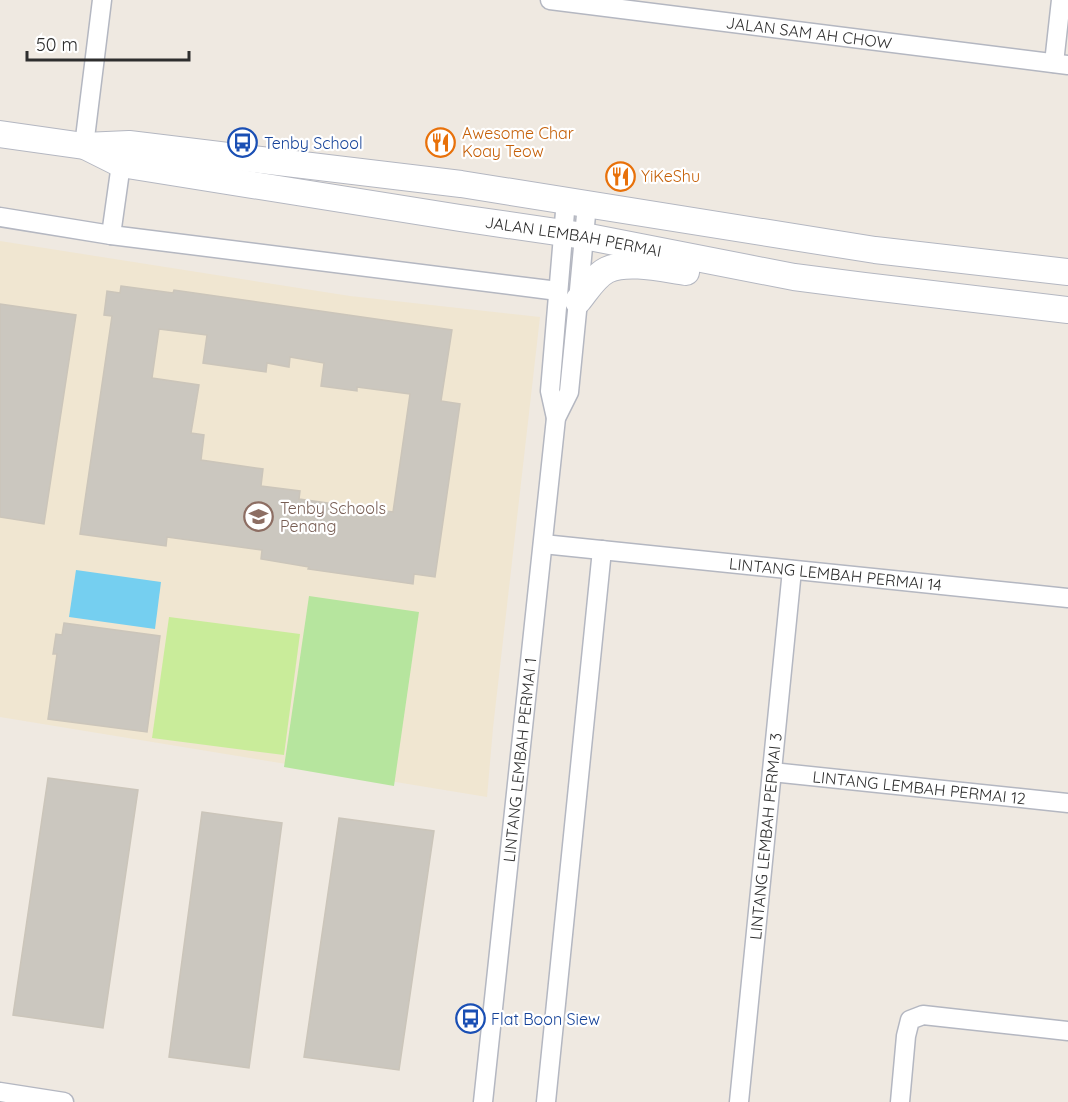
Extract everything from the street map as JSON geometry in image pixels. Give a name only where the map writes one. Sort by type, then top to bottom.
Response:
[{"type":"main road","name":"JALAN LEMBAH PERMAI","points":[[0,134],[84,146],[129,144],[461,184],[875,250],[1068,272]]},
{"type":"main road","name":"JALAN LEMBAH PERMAI","points":[[84,146],[122,164],[471,220],[573,234],[794,277],[1068,310]]},
{"type":"main road","points":[[568,296],[606,270],[617,267],[640,266],[722,276],[794,277]]},
{"type":"street","points":[[84,146],[102,0]]},
{"type":"street","name":"JALAN SAM AH CHOW","points":[[550,0],[1061,64]]},
{"type":"street","points":[[1061,0],[1061,64]]},
{"type":"street","points":[[111,235],[122,164]]},
{"type":"street","name":"LINTANG LEMBAH PERMAI 1","points":[[483,1102],[556,418],[569,392],[568,296],[576,202]]},
{"type":"street","points":[[0,217],[111,235],[568,296]]},
{"type":"street","name":"LINTANG LEMBAH PERMAI 14","points":[[543,544],[1068,598]]},
{"type":"street","points":[[546,1102],[602,550]]},
{"type":"street","name":"LINTANG LEMBAH PERMAI 3","points":[[739,1102],[792,570]]},
{"type":"street","name":"LINTANG LEMBAH PERMAI 12","points":[[772,772],[1068,803]]},
{"type":"street","points":[[900,1102],[906,1036],[910,1020],[923,1015],[1068,1030]]},
{"type":"street","points":[[0,1092],[64,1102]]},
{"type":"shaded area","name":"Tenby Schools Penang","points":[[0,241],[350,296],[540,317],[487,797],[0,717]]},
{"type":"green space","points":[[309,596],[419,612],[394,786],[284,767]]},
{"type":"green space","points":[[169,617],[300,634],[284,755],[152,738]]},
{"type":"water","points":[[76,570],[161,582],[155,629],[69,617]]},
{"type":"building","points":[[121,286],[173,293],[174,290],[452,330],[441,401],[460,404],[435,577],[414,574],[413,584],[308,569],[309,567],[261,559],[262,550],[167,537],[166,546],[80,534],[112,316],[104,315],[107,291],[120,293]],"holes":[[[159,329],[207,335],[203,363],[266,372],[267,363],[289,367],[290,357],[324,363],[321,386],[357,391],[357,387],[410,394],[393,512],[299,499],[300,491],[261,486],[263,469],[201,460],[204,435],[191,433],[199,385],[152,378]]]},
{"type":"building","points":[[0,304],[76,315],[44,524],[0,517]]},
{"type":"building","points":[[64,623],[160,636],[147,732],[48,719],[57,654],[53,654],[56,634],[62,635]]},
{"type":"building","points":[[48,778],[138,790],[103,1028],[13,1015]]},
{"type":"building","points":[[202,812],[282,823],[249,1068],[169,1057]]},
{"type":"building","points":[[339,818],[434,831],[399,1070],[304,1057]]},
{"type":"place","name":"Awesome Char Koay Teow","points":[[441,142]]},
{"type":"place","name":"Tenby School","points":[[243,143]]},
{"type":"place","name":"YiKeShu","points":[[620,176]]},
{"type":"place","name":"Tenby Schools Penang","points":[[259,517]]},
{"type":"place","name":"Flat Boon Siew","points":[[470,1019]]}]
